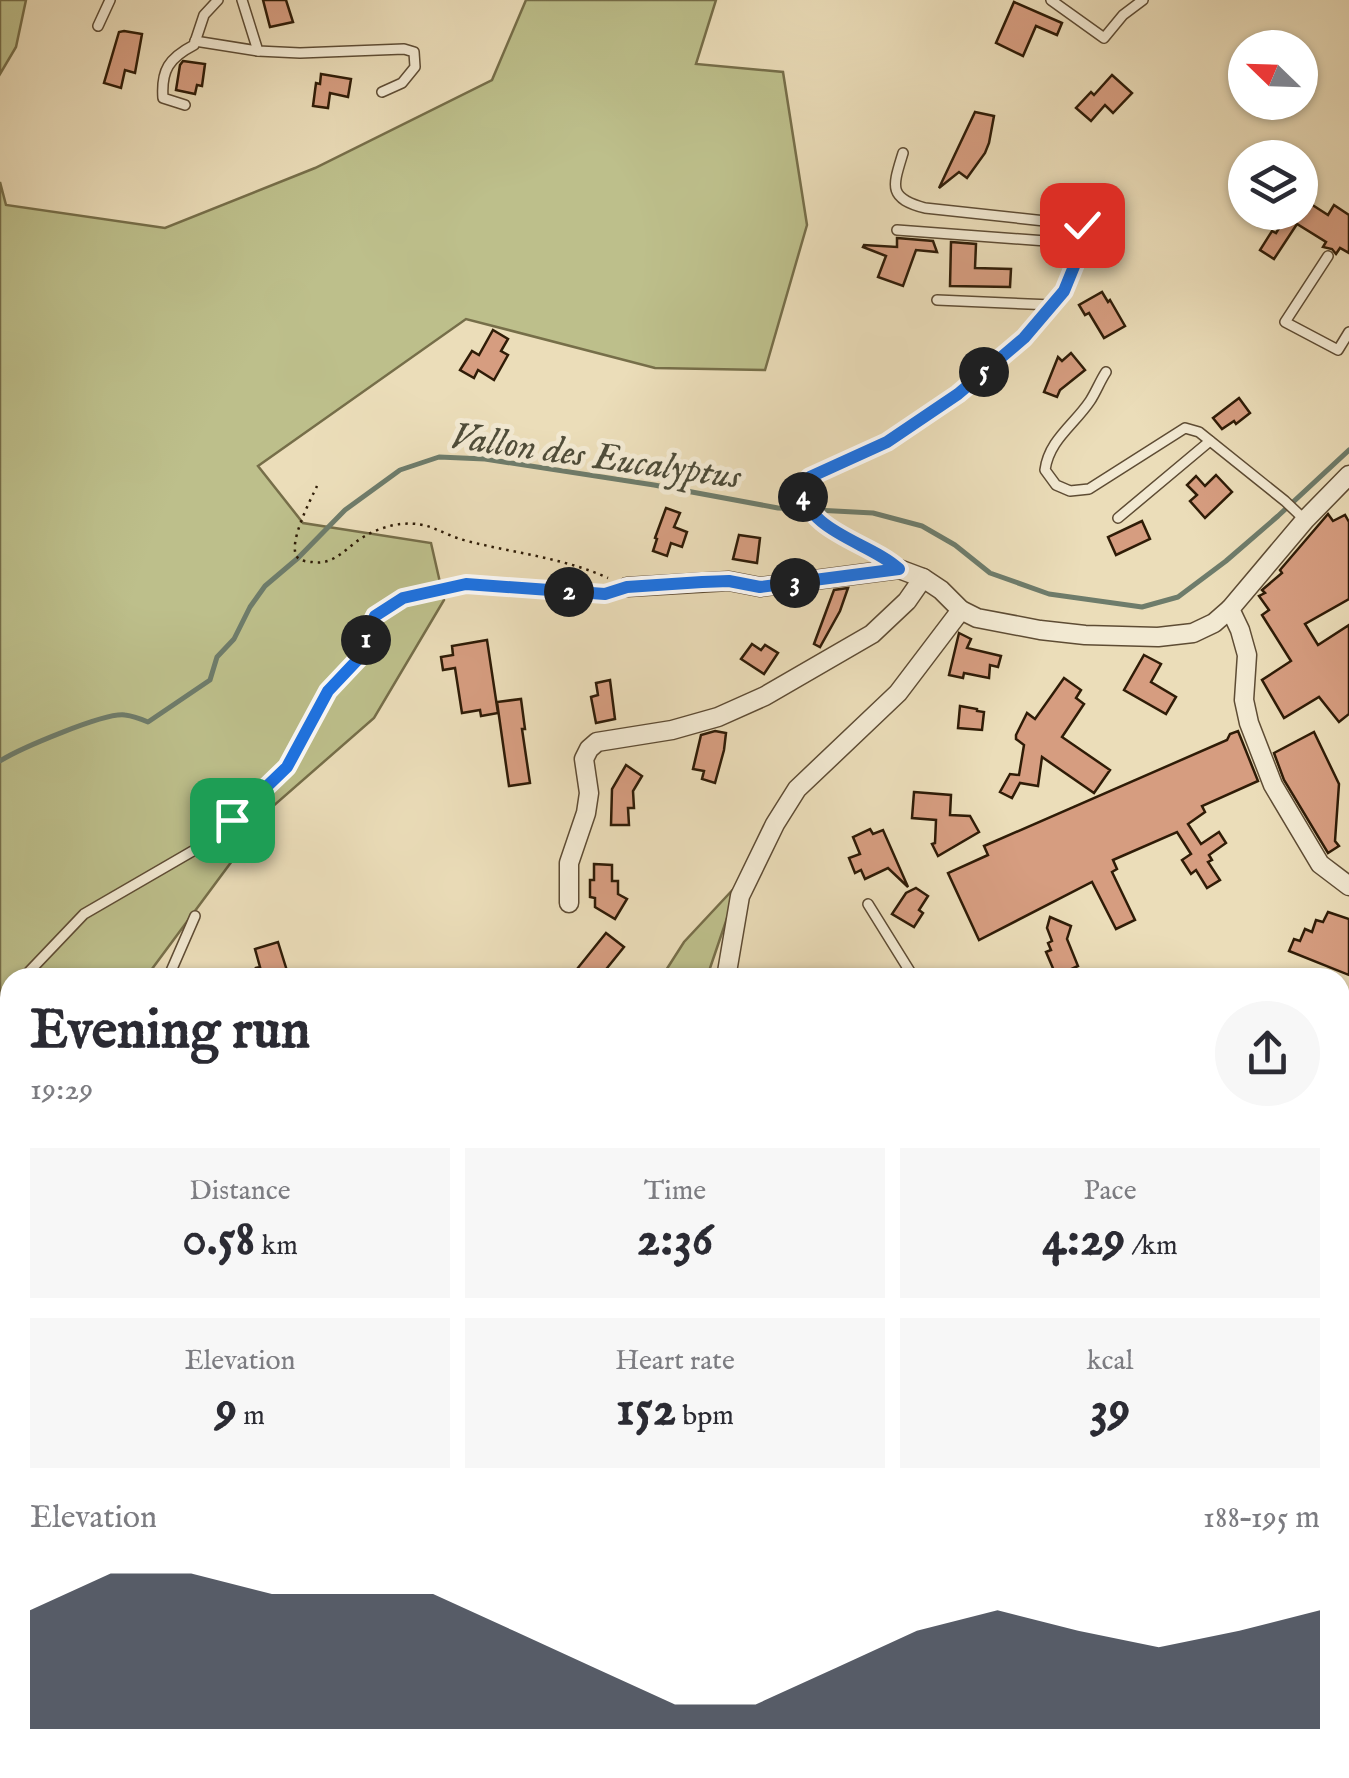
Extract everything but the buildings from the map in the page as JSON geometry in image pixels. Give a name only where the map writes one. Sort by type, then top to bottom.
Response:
[{"type":"street","points":[[627,587],[729,581],[760,587],[899,569],[923,578],[961,610],[977,618],[1084,635],[1193,633],[1214,623],[1230,609],[1300,514],[1349,475]]},
{"type":"street","points":[[569,902],[569,863],[589,793],[584,759],[588,749],[597,742],[672,730],[765,696],[872,634],[907,601],[923,578]]},
{"type":"street","points":[[1230,609],[1247,655],[1244,700],[1249,723],[1273,785],[1320,864],[1349,886]]},
{"type":"street","points":[[728,968],[740,896],[797,789],[898,694],[961,610]]},
{"type":"lane","points":[[98,26],[110,0]]},
{"type":"lane","points":[[186,105],[163,98],[162,79],[175,54],[194,45],[204,14],[218,0]]},
{"type":"lane","points":[[242,0],[258,51]]},
{"type":"lane","points":[[1051,0],[1104,38],[1123,15],[1143,0]]},
{"type":"lane","points":[[195,41],[258,51],[414,52],[414,67],[402,83],[382,92]]},
{"type":"lane","points":[[899,569],[817,517],[803,498],[802,486],[810,477],[887,442],[958,394],[1024,338],[1064,291],[1088,232],[1082,225],[906,203],[897,194],[894,182],[903,153]]},
{"type":"lane","points":[[897,230],[1073,243],[1083,248]]},
{"type":"lane","points":[[1328,256],[1285,322],[1338,350],[1349,332]]},
{"type":"lane","points":[[937,300],[1052,305]]},
{"type":"lane","points":[[1106,372],[1090,402],[1046,458],[1045,470],[1056,485],[1070,491],[1089,489],[1185,428],[1200,432],[1300,514]]},
{"type":"lane","points":[[1118,518],[1210,441]]},
{"type":"lane","points":[[32,968],[84,914],[210,841],[287,767],[328,691],[362,655],[375,616],[403,598],[466,584],[605,594],[627,587]]},
{"type":"lane","points":[[868,904],[908,968]]},
{"type":"lane","points":[[172,968],[195,916]]},
{"type":"path","points":[[317,486],[298,530],[294,552],[305,561],[322,564],[343,554],[366,535],[394,524],[422,522],[461,539],[583,567],[627,587]]},
{"type":"green space","points":[[0,0],[26,0],[16,47],[0,74]]},
{"type":"green space","points":[[526,0],[716,0],[696,64],[783,72],[807,225],[765,370],[655,368],[466,319],[258,466],[303,523],[431,543],[444,600],[374,718],[272,807],[153,968],[0,968],[0,182],[6,205],[165,228],[315,168],[492,80]]},
{"type":"green space","points":[[739,883],[710,968],[667,968],[684,942]]},
{"type":"waterway","name":"Vallon des Eucalyptus","points":[[0,761],[100,719],[125,715],[148,722],[210,680],[217,657],[234,639],[265,586],[345,510],[400,470],[439,457],[485,459],[778,508],[873,513],[922,526],[955,545],[990,573],[1049,594],[1142,607],[1178,597],[1226,561],[1349,450]]},
{"type":"route","points":[[232,820],[287,767],[328,691],[362,655],[375,616],[403,598],[466,584],[605,594],[627,587],[702,582],[729,581],[760,587],[899,569],[817,517],[803,498],[802,486],[810,477],[887,442],[958,394],[1024,338],[1064,291],[1088,232],[1082,225]]}]
